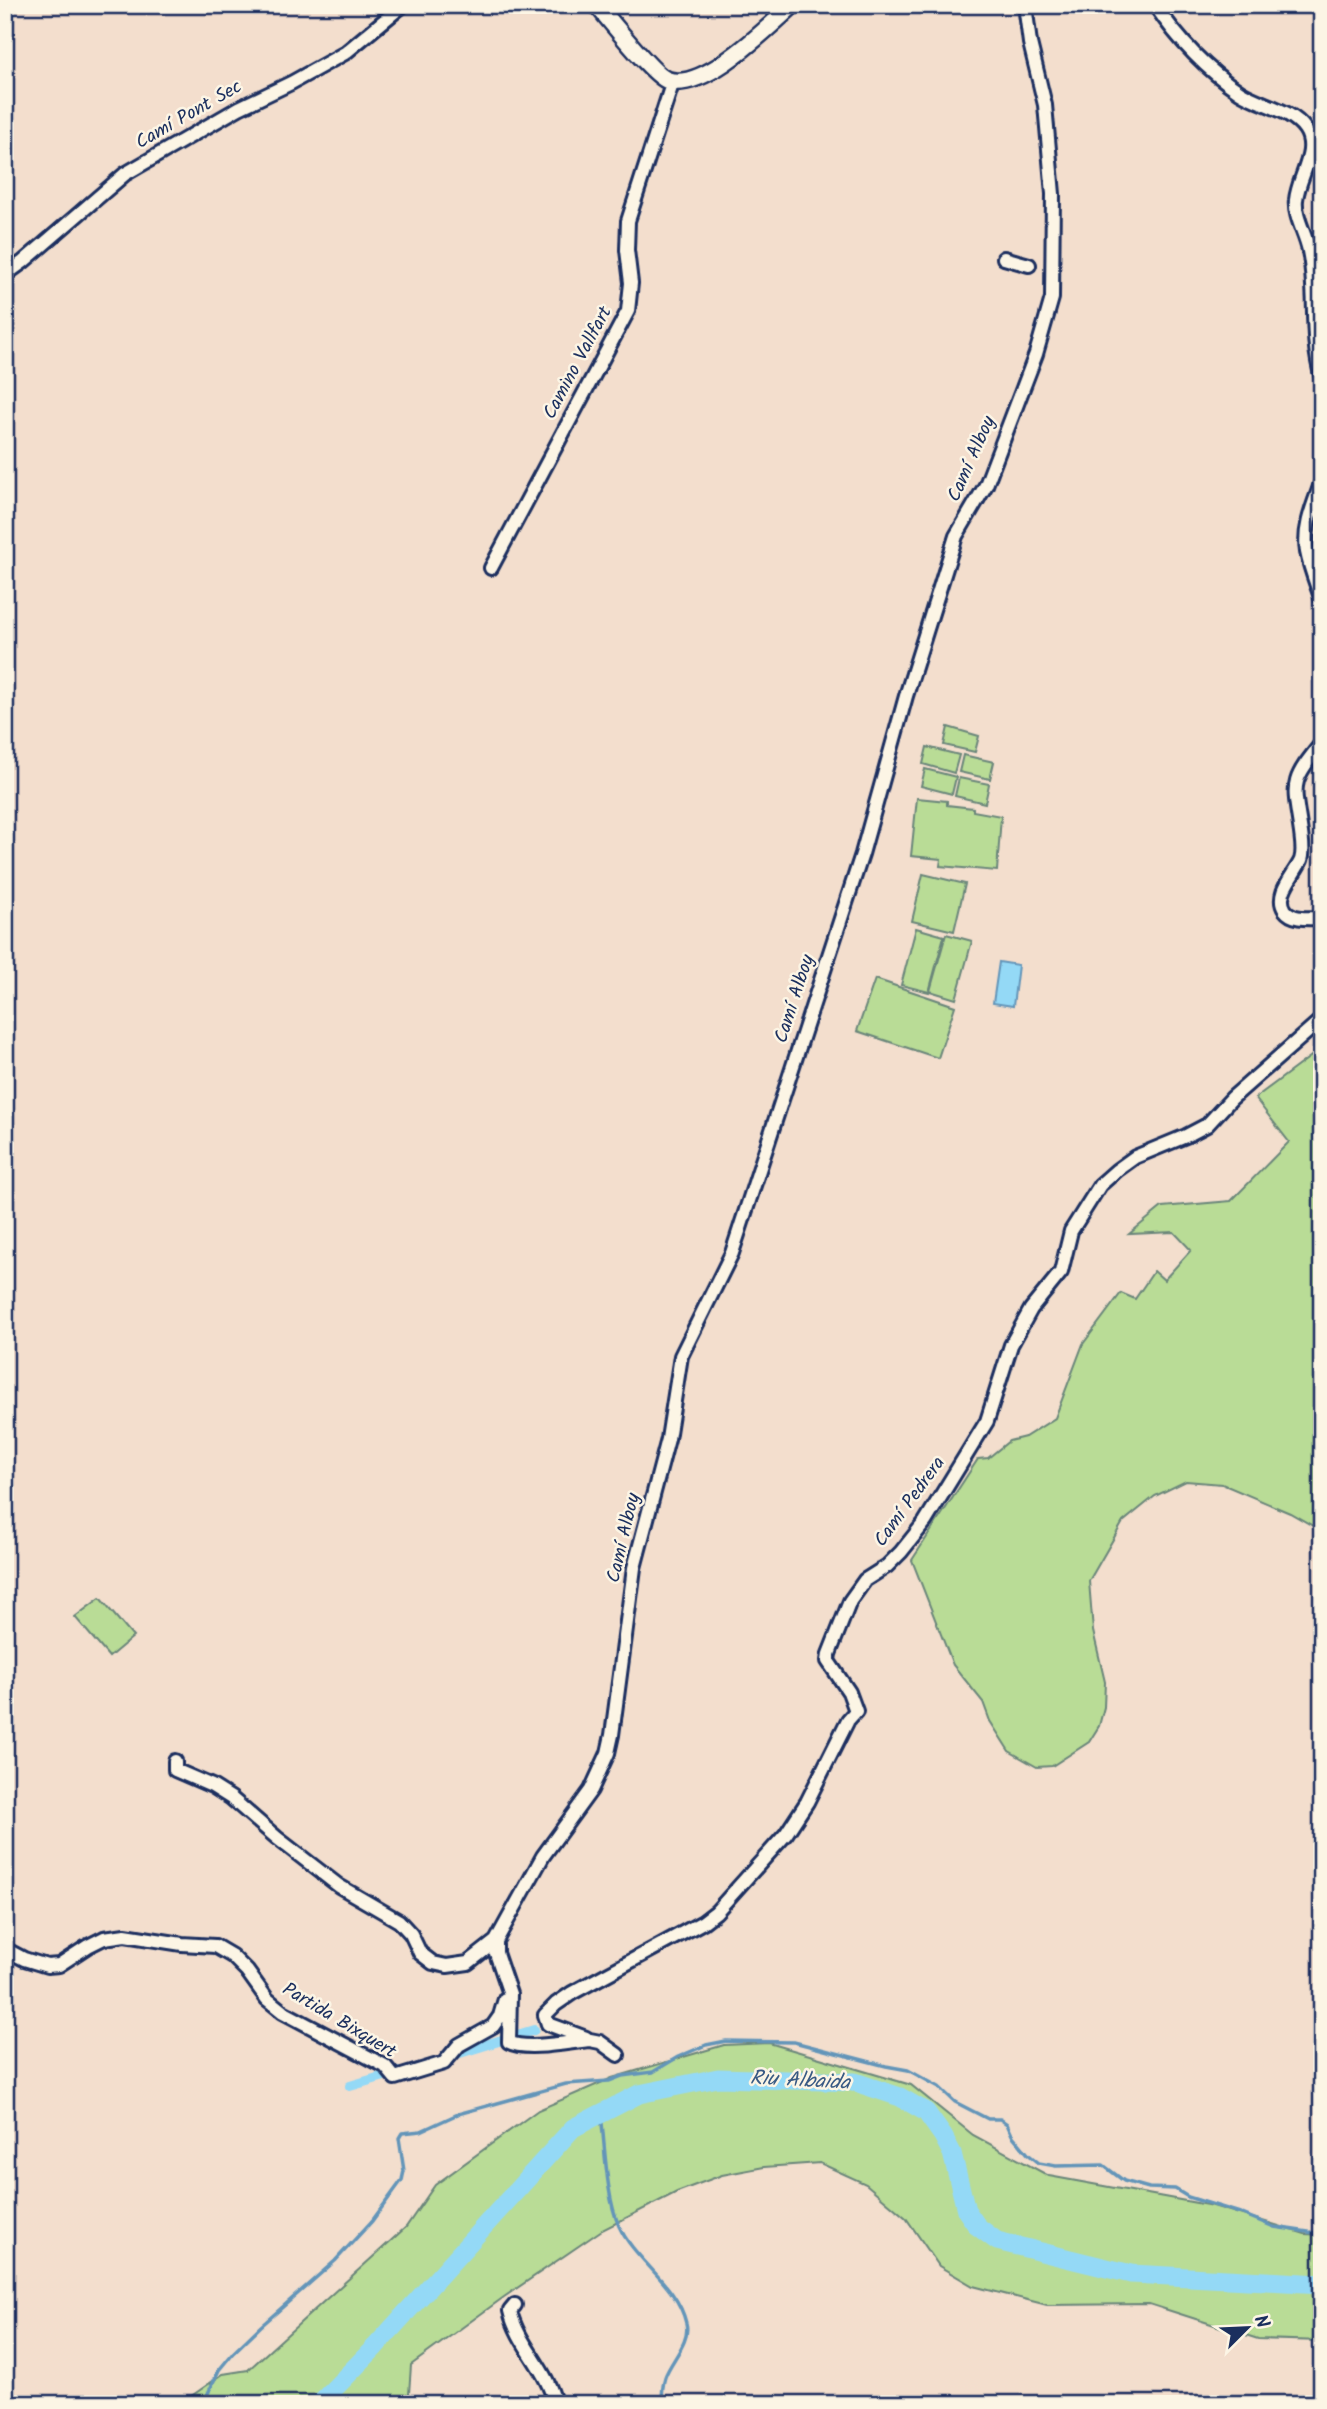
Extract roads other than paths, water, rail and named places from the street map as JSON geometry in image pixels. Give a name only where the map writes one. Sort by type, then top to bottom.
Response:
[{"type":"main road","points":[[597,5],[650,67],[666,80],[685,82],[706,75],[793,5]]},
{"type":"street","name":"Camí Pont Sec","points":[[5,275],[125,174],[239,108],[345,53],[402,5]]},
{"type":"street","name":"Camí Alboy","points":[[496,1941],[543,1856],[591,1790],[608,1753],[634,1568],[668,1440],[681,1356],[732,1253],[764,1162],[862,854],[906,696],[956,536],[986,485],[1037,354],[1052,298],[1053,194],[1045,105],[1030,43],[1025,5]]},
{"type":"street","points":[[1155,5],[1174,33],[1204,62],[1241,92],[1303,125],[1310,136],[1310,152],[1298,185],[1295,203],[1310,251],[1315,355],[1322,378]]},
{"type":"street","name":"Camino Vallfart","points":[[491,568],[628,311],[631,283],[627,250],[628,220],[673,81]]},
{"type":"street","points":[[1004,258],[1029,265]]},
{"type":"street","points":[[1322,481],[1309,515],[1307,531],[1307,551],[1322,600]]},
{"type":"street","points":[[1322,743],[1304,764],[1296,782],[1294,793],[1302,846],[1301,859],[1282,902],[1285,910],[1292,916],[1322,918]]},
{"type":"street","name":"Camí Pedrera","points":[[590,2040],[548,2024],[545,2015],[572,1993],[703,1922],[786,1834],[807,1802],[832,1748],[856,1711],[849,1692],[828,1661],[850,1601],[865,1580],[887,1566],[925,1522],[988,1422],[1012,1345],[1031,1309],[1061,1272],[1071,1231],[1100,1185],[1135,1157],[1207,1125],[1231,1098],[1322,1019]]},
{"type":"street","points":[[174,1761],[175,1770],[212,1786],[231,1798],[277,1838],[340,1886],[399,1921],[411,1934],[421,1954],[433,1964],[447,1966],[468,1962],[496,1941]]},
{"type":"street","name":"Partida Bixquert","points":[[5,1949],[24,1959],[47,1966],[59,1965],[104,1938],[125,1936],[215,1946],[232,1956],[247,1971],[267,1999],[284,2012],[385,2066],[394,2078],[440,2066],[459,2045],[493,2026],[505,2002],[507,1981]]},
{"type":"street","points":[[496,1941],[496,1953],[507,1981],[510,2002],[509,2042],[527,2046],[590,2040],[600,2042],[618,2055]]},
{"type":"street","points":[[515,2305],[510,2311],[516,2328],[548,2384],[555,2404]]},
{"type":"water","points":[[999,962],[1018,965],[1013,1006],[993,1003]]},
{"type":"waterway","points":[[450,2056],[534,2030]]},
{"type":"waterway","points":[[203,2404],[219,2370],[233,2353],[335,2261],[372,2221],[402,2180],[404,2171],[399,2138],[402,2133],[421,2131],[458,2114],[566,2084],[609,2081],[622,2076],[653,2072],[706,2045],[726,2041],[794,2042],[908,2070],[939,2087],[955,2102],[988,2119],[1000,2119],[1007,2124],[1012,2135],[1028,2154],[1039,2163],[1056,2166],[1103,2165],[1124,2181],[1149,2188],[1175,2189],[1188,2197],[1274,2227],[1322,2234]]},
{"type":"waterway","points":[[350,2086],[398,2072]]},
{"type":"waterway","name":"Riu Albaida","points":[[319,2404],[375,2347],[573,2128],[639,2094],[718,2078],[855,2082],[900,2097],[926,2112],[952,2153],[966,2210],[977,2226],[997,2241],[1131,2274],[1322,2284]]},
{"type":"waterway","points":[[601,2114],[609,2186],[619,2226],[626,2239],[674,2296],[686,2323],[686,2337],[665,2377],[662,2404]]}]
